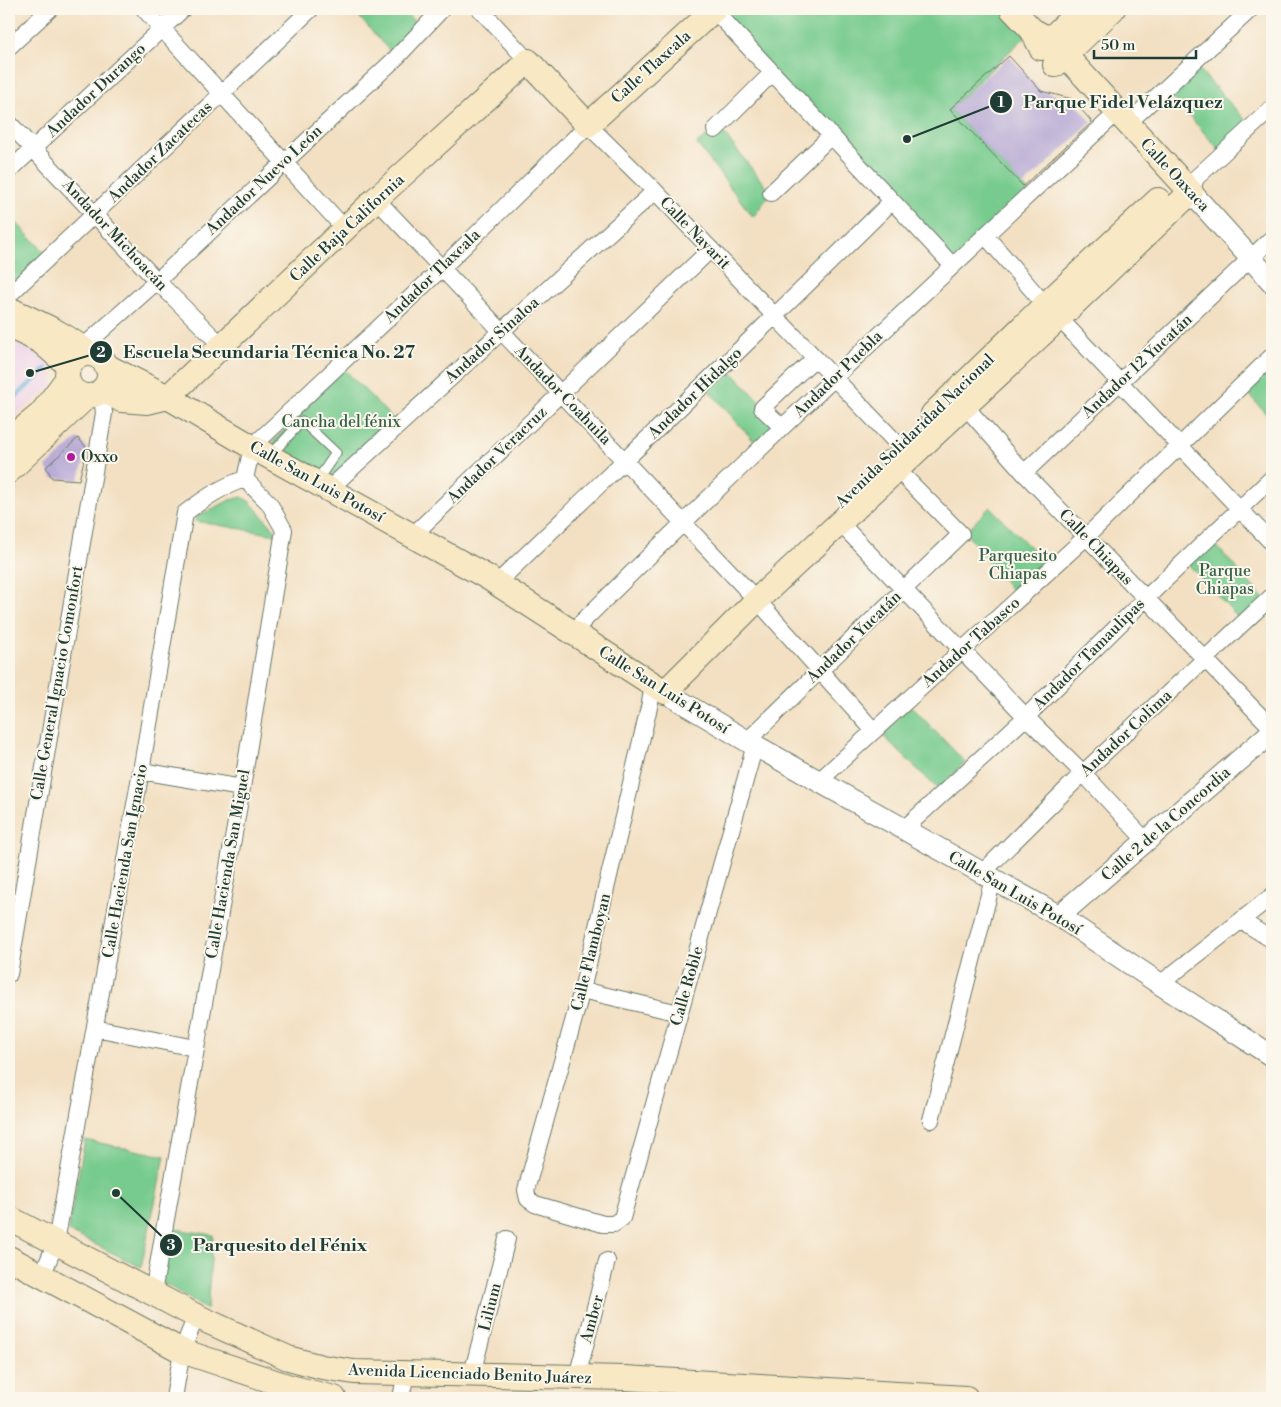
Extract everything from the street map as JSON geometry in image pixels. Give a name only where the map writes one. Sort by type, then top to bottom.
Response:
[{"type":"main road","name":"Calle Tlaxcala","points":[[588,125],[714,9]]},
{"type":"main road","name":"Calle Oaxaca","points":[[1012,9],[1183,189]]},
{"type":"main road","points":[[1048,47],[1081,9]]},
{"type":"main road","points":[[1048,47],[1113,9]]},
{"type":"main road","name":"Calle Nayarit","points":[[528,61],[588,125]]},
{"type":"main road","name":"Calle Baja California","points":[[168,397],[376,199],[528,61]]},
{"type":"main road","name":"Avenida Solidaridad Nacional","points":[[656,693],[752,595],[1183,189]]},
{"type":"main road","points":[[9,309],[51,329],[83,363]]},
{"type":"main road","name":"Avenida Solidaridad Nacional","points":[[752,595],[840,523],[898,458],[965,406],[1052,311]]},
{"type":"main road","points":[[9,327],[108,374],[107,382],[96,393],[9,472]]},
{"type":"main road","points":[[83,363],[70,388],[78,394],[96,393],[121,400],[147,402],[168,397]]},
{"type":"main road","points":[[9,440],[41,414],[83,363]]},
{"type":"main road","name":"Calle San Luis Potosí","points":[[83,363],[168,397],[261,452],[497,583],[572,632],[656,693]]},
{"type":"main road","name":"Avenida Licenciado Benito Juárez","points":[[9,1218],[196,1316],[288,1358],[322,1367],[354,1372],[406,1374],[625,1378],[848,1394],[966,1398]]},
{"type":"main road","name":"Avenida Licenciado Benito Juárez","points":[[9,1258],[182,1351],[290,1387],[334,1398]]},
{"type":"street","points":[[144,9],[345,229]]},
{"type":"street","name":"Andador Durango","points":[[9,171],[182,9]]},
{"type":"street","name":"Andador Zacatecas","points":[[9,295],[310,9]]},
{"type":"street","name":"Andador Nuevo León","points":[[83,363],[157,281],[396,58],[442,9]]},
{"type":"street","name":"Calle Nayarit","points":[[480,9],[528,61]]},
{"type":"street","points":[[714,9],[952,266]]},
{"type":"street","name":"Andador Puebla","points":[[572,632],[683,521],[985,235],[1250,9]]},
{"type":"street","points":[[9,47],[39,12]]},
{"type":"street","points":[[715,130],[772,73]]},
{"type":"street","points":[[1183,189],[1272,108]]},
{"type":"street","name":"Andador Michoacán","points":[[9,123],[157,281],[222,346]]},
{"type":"street","name":"Calle Nayarit","points":[[588,125],[655,191],[834,377],[961,534]]},
{"type":"street","name":"Andador Tlaxcala","points":[[261,452],[442,268],[588,125]]},
{"type":"street","points":[[771,193],[832,136]]},
{"type":"street","name":"Calle Oaxaca","points":[[1183,189],[1272,282]]},
{"type":"street","name":"Andador Sinaloa","points":[[323,485],[502,331],[655,191]]},
{"type":"street","name":"Andador Coahuila","points":[[376,199],[683,521],[874,731]]},
{"type":"street","name":"Andador Hidalgo","points":[[497,583],[776,317],[892,201]]},
{"type":"street","points":[[985,235],[1052,311],[1272,543]]},
{"type":"street","name":"Andador 12 Yucatán","points":[[1024,473],[1272,238]]},
{"type":"street","name":"Andador Veracruz","points":[[412,536],[711,249]]},
{"type":"street","name":"Andador Tabasco","points":[[819,781],[1086,537],[1272,356]]},
{"type":"street","points":[[782,427],[762,408],[815,358]]},
{"type":"street","name":"Calle General Ignacio Comonfort","points":[[9,974],[15,887],[104,413],[103,404],[96,393]]},
{"type":"street","name":"Calle Chiapas","points":[[965,406],[1024,473],[1272,728]]},
{"type":"street","points":[[245,480],[261,452]]},
{"type":"street","name":"Andador Tamaulipas","points":[[904,829],[1026,717],[1145,599],[1272,478]]},
{"type":"street","name":"Calle Hacienda San Ignacio","points":[[42,1276],[56,1242],[141,771],[185,513],[213,493],[232,483],[245,480]]},
{"type":"street","name":"Calle Hacienda San Miguel","points":[[153,1294],[242,788],[284,530],[269,503],[245,480]]},
{"type":"street","points":[[840,523],[1026,717],[1083,773],[1146,841]]},
{"type":"street","name":"Andador Yucatán","points":[[751,743],[819,670],[961,534]]},
{"type":"street","name":"Andador Colima","points":[[987,876],[1083,773],[1272,596]]},
{"type":"street","name":"Calle San Luis Potosí","points":[[656,693],[751,743],[1059,916],[1272,1056]]},
{"type":"street","name":"Calle Flamboyan","points":[[614,1224],[603,1224],[535,1204],[528,1199],[526,1190],[582,990],[656,693]]},
{"type":"street","name":"Calle 2 de la Concordia","points":[[1059,916],[1272,732]]},
{"type":"street","name":"Calle Roble","points":[[614,1224],[622,1218],[751,743]]},
{"type":"street","points":[[141,771],[242,788]]},
{"type":"street","points":[[931,1120],[987,876]]},
{"type":"street","points":[[1160,984],[1272,896]]},
{"type":"street","points":[[1242,921],[1272,940]]},
{"type":"street","points":[[582,990],[679,1013]]},
{"type":"street","points":[[95,1028],[195,1048]]},
{"type":"street","name":"Lilium","points":[[472,1374],[507,1239]]},
{"type":"street","name":"Amber","points":[[577,1377],[608,1261]]},
{"type":"street","points":[[174,1398],[182,1351],[196,1316]]},
{"type":"street","points":[[402,1398],[406,1374]]},
{"type":"lane","points":[[261,452],[302,421],[336,453],[323,485]]},
{"type":"shaded area","points":[[9,340],[50,361],[53,385],[9,421]]},
{"type":"green space","points":[[352,9],[402,9],[422,29],[396,58]]},
{"type":"green space","points":[[715,9],[1012,9],[1032,30],[950,109],[1030,193],[952,265]]},
{"type":"green space","points":[[1196,66],[1250,125],[1221,152],[1167,91]]},
{"type":"green space","points":[[718,126],[771,193],[753,217],[697,144]]},
{"type":"green space","points":[[9,215],[49,257],[9,295]]},
{"type":"green space","points":[[1272,358],[1272,421],[1242,386]]},
{"type":"green space","points":[[724,364],[782,424],[759,447],[703,384]]},
{"type":"green space","name":"Cancha del fénix","points":[[343,368],[396,422],[329,483],[271,444]]},
{"type":"green space","points":[[242,497],[250,502],[276,531],[276,535],[195,521],[196,517],[230,500]]},
{"type":"green space","name":"Parquesito Chiapas","points":[[990,507],[1049,566],[1016,596],[965,532]]},
{"type":"green space","name":"Parque Chiapas","points":[[1213,542],[1265,600],[1241,621],[1188,564]]},
{"type":"green space","points":[[911,706],[965,762],[939,790],[881,734]]},
{"type":"green space","points":[[85,1140],[165,1156],[141,1267],[68,1231]]},
{"type":"green space","points":[[169,1228],[213,1235],[207,1310],[161,1281]]},
{"type":"building","points":[[1009,56],[1041,91],[1072,99],[1092,122],[1023,186],[950,109]]},
{"type":"building","name":"Oxxo","points":[[78,438],[87,448],[79,480],[52,478],[46,467]]},
{"type":"waterway","points":[[9,403],[46,369]]},
{"type":"place","name":"Parque Fidel Velázquez","points":[[907,139]]},
{"type":"place","name":"Escuela Secundaria Técnica No. 27","points":[[30,373]]},
{"type":"place","name":"Oxxo","points":[[71,457]]},
{"type":"place","name":"Parquesito del Fénix","points":[[116,1193]]}]
